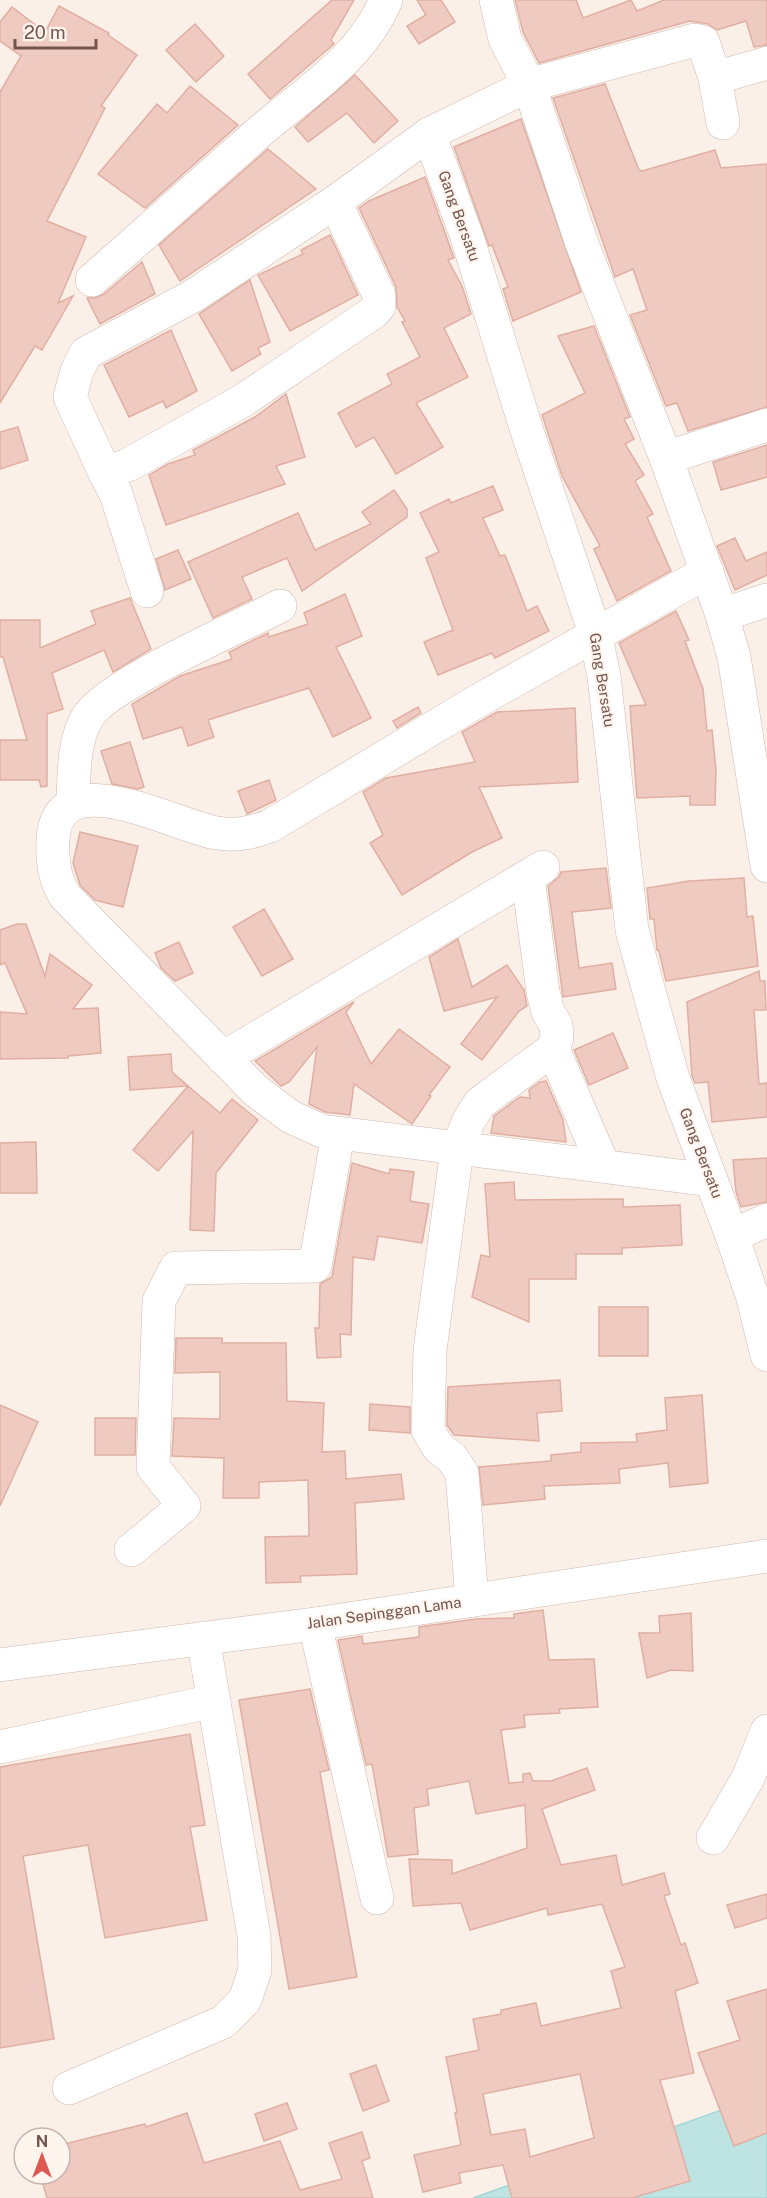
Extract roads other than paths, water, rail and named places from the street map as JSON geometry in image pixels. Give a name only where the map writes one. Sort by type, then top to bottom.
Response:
[{"type":"street","points":[[496,0],[505,39],[529,85],[582,244],[666,458],[722,615],[734,657],[767,866]]},
{"type":"street","points":[[92,280],[259,132],[344,62],[366,36],[382,7]]},
{"type":"street","points":[[147,591],[116,494],[70,397],[76,371],[86,353],[193,296],[335,202],[429,134],[529,85],[695,40],[703,42],[705,47],[715,78],[723,123]]},
{"type":"street","points":[[715,78],[767,63]]},
{"type":"street","name":"Gang Bersatu","points":[[429,134],[467,237],[527,431],[595,633],[604,676],[632,930],[673,1078],[732,1236],[753,1298],[767,1355]]},
{"type":"street","points":[[105,473],[128,465],[242,401],[374,312],[379,306],[379,295],[335,202]]},
{"type":"street","points":[[666,458],[767,425]]},
{"type":"street","points":[[707,572],[595,633],[270,826],[242,836],[215,833],[134,807],[98,800],[73,803],[60,812],[54,829],[52,852],[58,886],[65,896],[256,1091],[291,1117],[322,1131],[338,1134],[711,1180]]},
{"type":"street","points":[[722,615],[767,600]]},
{"type":"street","points":[[73,803],[75,757],[86,718],[97,705],[136,679],[280,606]]},
{"type":"street","points":[[223,1058],[458,916],[536,873],[543,992],[548,1012],[556,1025],[557,1038],[553,1049],[480,1103],[469,1120],[457,1150],[430,1350],[428,1430],[438,1447],[452,1458],[462,1473],[472,1600]]},
{"type":"street","points":[[553,1049],[603,1165]]},
{"type":"street","points":[[131,1550],[184,1506],[153,1467],[159,1301],[176,1268],[315,1266],[338,1134]]},
{"type":"street","points":[[732,1236],[767,1220]]},
{"type":"street","name":"Jalan Sepinggan Lama","points":[[0,1665],[315,1624],[767,1556]]},
{"type":"street","points":[[315,1624],[377,1898]]},
{"type":"street","points":[[69,2088],[224,2022],[245,2000],[255,1970],[254,1936],[203,1638]]},
{"type":"street","points":[[0,1747],[214,1701]]},
{"type":"street","points":[[713,1838],[748,1778],[767,1731]]},
{"type":"water","points":[[767,2094],[767,2198],[473,2198]]}]
